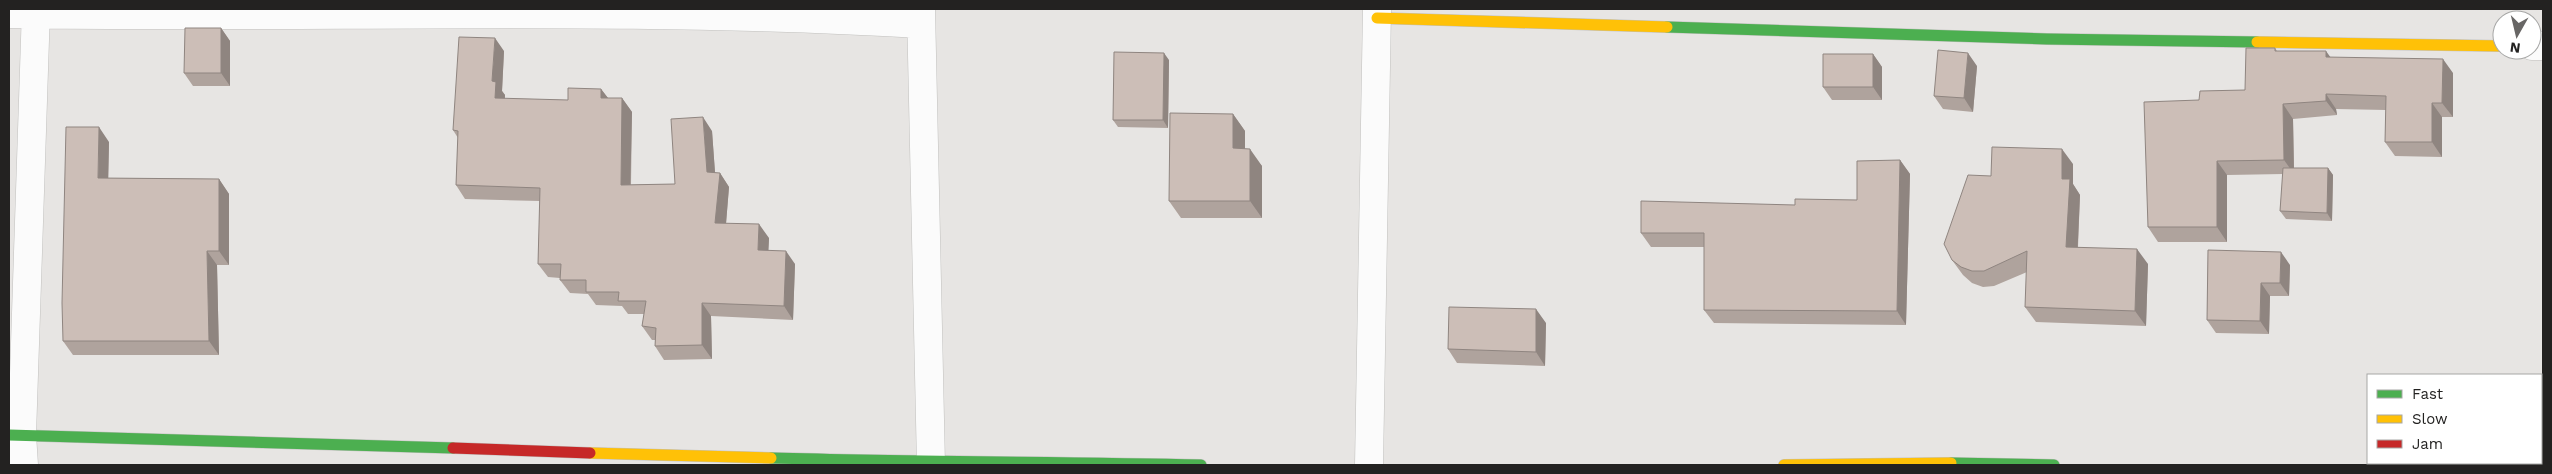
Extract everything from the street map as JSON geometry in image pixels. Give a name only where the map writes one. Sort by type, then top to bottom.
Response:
[{"type":"street","points":[[24,465],[15,435],[36,11]]},
{"type":"street","points":[[9,14],[36,11],[290,16],[691,14],[820,18],[921,16],[931,464]]},
{"type":"street","points":[[1369,465],[1377,13],[2047,39],[2492,46]]},
{"type":"street","points":[[15,435],[931,464],[1014,461],[1200,465]]},
{"type":"street","points":[[1784,465],[2054,465]]},
{"type":"building","points":[[185,28],[221,28],[221,73],[184,73]]},
{"type":"building","points":[[459,37],[495,38],[492,81],[496,82],[495,98],[568,100],[568,88],[601,89],[601,98],[622,98],[621,185],[675,184],[671,119],[703,117],[707,172],[720,173],[715,223],[759,224],[758,250],[786,251],[784,306],[702,303],[702,345],[655,346],[656,328],[642,326],[646,301],[618,301],[619,292],[586,292],[586,280],[560,280],[561,264],[538,264],[540,188],[456,185],[458,131],[453,130]]},
{"type":"building","points":[[2246,48],[2275,48],[2275,51],[2326,51],[2326,57],[2443,59],[2442,103],[2432,103],[2432,142],[2385,142],[2386,96],[2326,94],[2326,101],[2283,104],[2284,160],[2217,161],[2217,227],[2148,227],[2144,102],[2199,100],[2200,91],[2245,90]]},
{"type":"building","points":[[1938,50],[1968,53],[1964,98],[1934,96]]},
{"type":"building","points":[[1114,52],[1164,53],[1163,120],[1113,120]]},
{"type":"building","points":[[1823,54],[1873,54],[1873,87],[1823,87]]},
{"type":"building","points":[[1170,113],[1233,114],[1233,148],[1250,149],[1250,201],[1169,201]]},
{"type":"building","points":[[66,127],[99,127],[98,178],[219,179],[219,251],[207,251],[209,341],[63,341],[62,303]]},
{"type":"building","points":[[1992,147],[2062,149],[2062,179],[2070,179],[2066,247],[2137,249],[2135,311],[2025,307],[2027,251],[1984,271],[1972,271],[1961,267],[1952,260],[1944,244],[1968,175],[1991,176]]},
{"type":"building","points":[[1900,160],[1897,311],[1704,310],[1704,233],[1641,233],[1641,201],[1795,205],[1795,199],[1857,200],[1857,161]]},
{"type":"building","points":[[2283,168],[2328,168],[2327,213],[2280,211]]},
{"type":"building","points":[[2208,250],[2281,252],[2280,283],[2261,283],[2260,321],[2207,320]]},
{"type":"building","points":[[1449,307],[1536,309],[1536,352],[1448,349]]},
{"type":"traffic: fast","points":[[1667,27],[2047,39],[2257,42]]},
{"type":"traffic: fast","points":[[9,435],[453,448]]},
{"type":"traffic: fast","points":[[771,458],[1201,465]]},
{"type":"traffic: fast","points":[[1951,463],[2054,465]]},
{"type":"traffic: slow","points":[[1377,18],[1667,27]]},
{"type":"traffic: slow","points":[[2257,42],[2492,46]]},
{"type":"traffic: slow","points":[[590,453],[771,458]]},
{"type":"traffic: slow","points":[[1784,465],[1951,463]]},
{"type":"traffic: jam","points":[[453,448],[590,453]]}]
